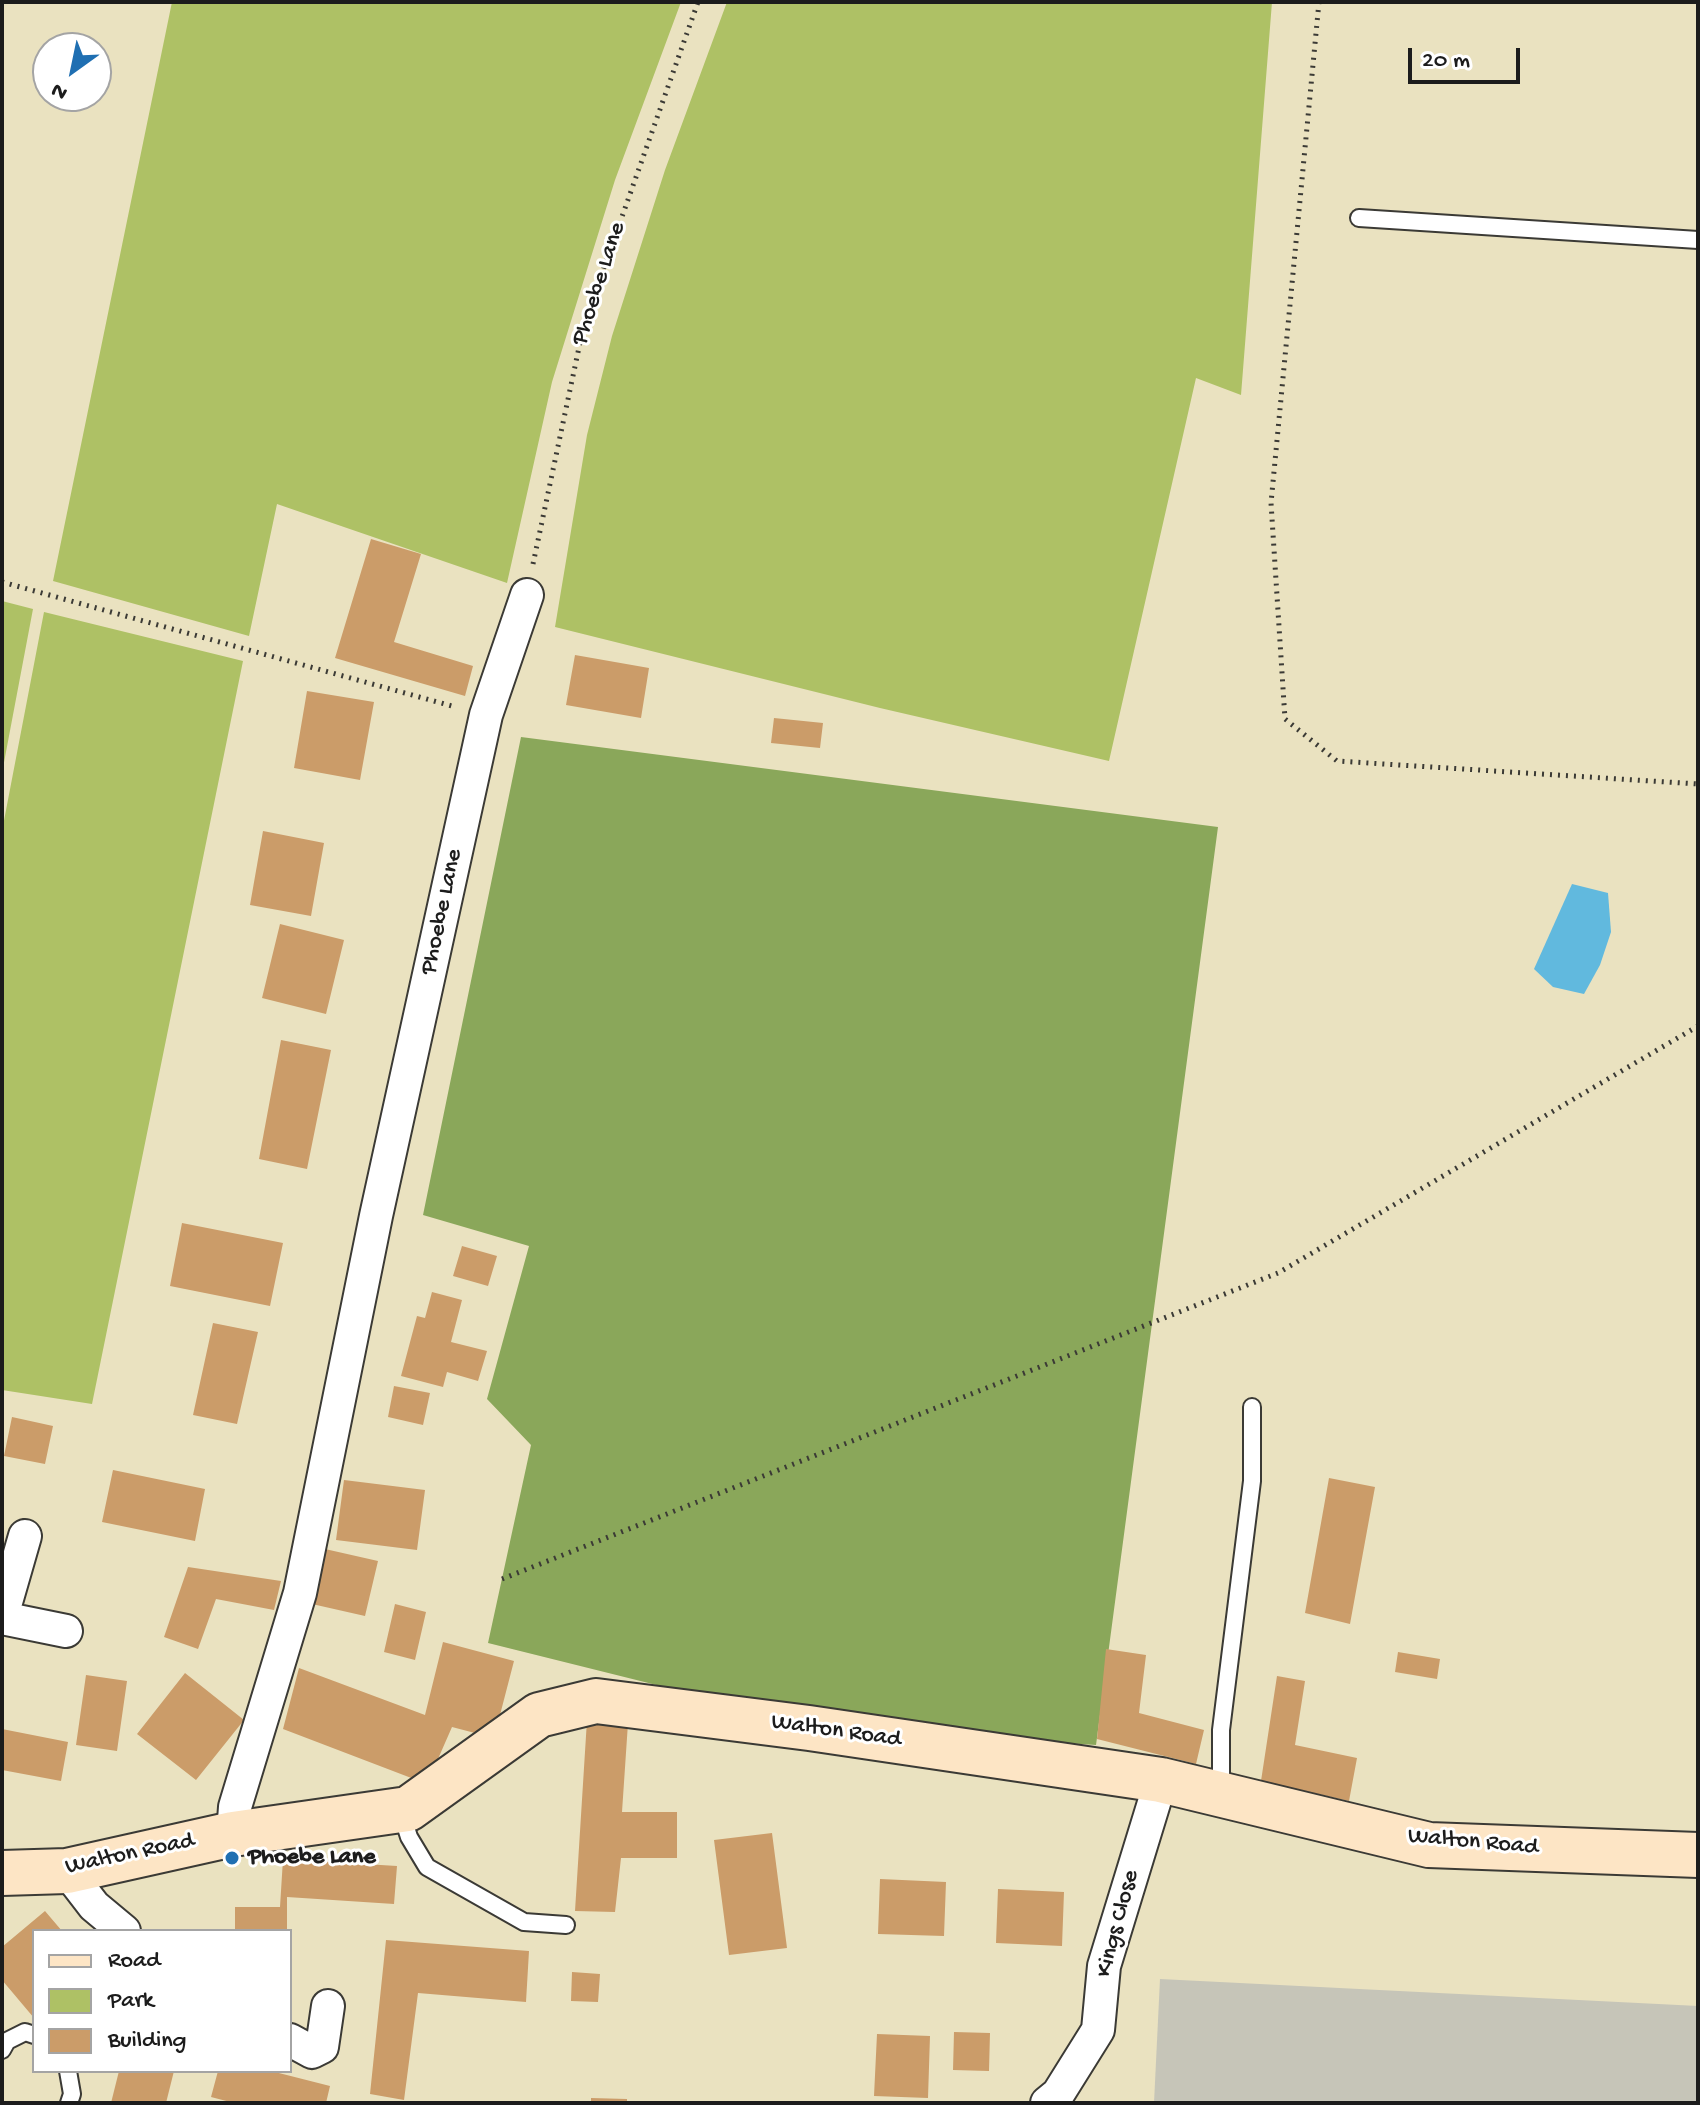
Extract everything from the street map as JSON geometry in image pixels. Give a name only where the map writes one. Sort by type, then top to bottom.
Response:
[{"type":"street","name":"Phoebe Lane","points":[[233,1834],[235,1807],[300,1593],[376,1216],[486,715],[527,595]]},
{"type":"street","points":[[25,1536],[2,1617],[66,1631]]},
{"type":"street","name":"Walton Road","points":[[7,1881],[67,1871],[233,1834],[408,1809],[539,1715],[596,1701],[809,1728],[1161,1780],[1429,1845],[1698,1855]]},
{"type":"street","name":"Kings Close","points":[[1047,2103],[1058,2094],[1098,2030],[1104,1966],[1161,1780]]},
{"type":"street","points":[[67,1871],[94,1906],[122,1929]]},
{"type":"street","points":[[292,2041],[312,2052],[322,2047],[328,2006]]},
{"type":"lane","points":[[1359,218],[1698,240]]},
{"type":"lane","points":[[1221,1795],[1221,1730],[1252,1481],[1252,1407]]},
{"type":"lane","points":[[400,1810],[409,1837],[427,1867],[524,1922],[566,1925]]},
{"type":"lane","points":[[2,2050],[7,2041],[25,2032],[32,2034]]},
{"type":"lane","points":[[68,2073],[72,2094],[69,2103]]},
{"type":"path","name":"Phoebe Lane","points":[[527,595],[584,324],[698,2]]},
{"type":"path","points":[[1319,2],[1271,503],[1285,719],[1337,761],[1698,784]]},
{"type":"path","points":[[2,582],[486,715]]},
{"type":"path","points":[[502,1579],[1278,1273],[1698,1026]]},
{"type":"shaded area","points":[[1160,1979],[1698,2006],[1698,2103],[1154,2103]]},
{"type":"green space","points":[[172,2],[681,2],[615,180],[552,382],[507,583],[277,504],[249,636],[53,581]]},
{"type":"green space","points":[[727,2],[1272,2],[1241,395],[1196,378],[1109,761],[555,627],[587,435],[612,336],[665,170]]},
{"type":"green space","points":[[2,601],[33,609],[2,773]]},
{"type":"green space","points":[[44,612],[243,661],[92,1404],[2,1390],[2,831]]},
{"type":"green space","points":[[521,737],[1218,827],[1096,1745],[825,1727],[488,1643],[531,1445],[487,1399],[529,1246],[423,1215]]},
{"type":"water","points":[[1572,884],[1608,893],[1611,932],[1600,965],[1584,994],[1553,987],[1534,969]]},
{"type":"building","points":[[371,539],[421,554],[394,642],[473,666],[465,696],[335,658]]},
{"type":"building","points":[[575,655],[649,668],[641,718],[566,705]]},
{"type":"building","points":[[307,691],[374,702],[360,780],[294,768]]},
{"type":"building","points":[[774,718],[823,723],[820,748],[771,743]]},
{"type":"building","points":[[263,831],[324,843],[311,916],[250,905]]},
{"type":"building","points":[[280,924],[344,940],[326,1014],[262,998]]},
{"type":"building","points":[[281,1040],[331,1050],[307,1169],[259,1159]]},
{"type":"building","points":[[182,1223],[283,1243],[270,1306],[170,1286]]},
{"type":"building","points":[[462,1246],[497,1256],[488,1286],[453,1276]]},
{"type":"building","points":[[432,1292],[462,1300],[451,1342],[487,1351],[478,1381],[447,1372],[443,1387],[401,1376],[417,1316],[425,1318]]},
{"type":"building","points":[[213,1323],[258,1332],[237,1424],[193,1415]]},
{"type":"building","points":[[394,1386],[430,1393],[423,1425],[388,1417]]},
{"type":"building","points":[[12,1417],[53,1426],[45,1464],[4,1456]]},
{"type":"building","points":[[113,1470],[205,1489],[195,1541],[102,1522]]},
{"type":"building","points":[[1329,1478],[1375,1487],[1350,1624],[1305,1613]]},
{"type":"building","points":[[344,1480],[425,1490],[417,1550],[336,1540]]},
{"type":"building","points":[[325,1549],[378,1561],[365,1616],[312,1604]]},
{"type":"building","points":[[188,1567],[281,1581],[274,1610],[216,1599],[198,1649],[164,1637]]},
{"type":"building","points":[[395,1604],[426,1612],[415,1660],[384,1652]]},
{"type":"building","points":[[443,1642],[514,1661],[494,1738],[452,1727],[427,1784],[283,1729],[299,1668],[425,1715]]},
{"type":"building","points":[[1106,1649],[1146,1655],[1139,1713],[1204,1730],[1196,1764],[1097,1739]]},
{"type":"building","points":[[1398,1652],[1440,1659],[1437,1679],[1395,1672]]},
{"type":"building","points":[[185,1673],[244,1720],[196,1780],[137,1734]]},
{"type":"building","points":[[86,1675],[127,1681],[117,1751],[76,1745]]},
{"type":"building","points":[[1277,1676],[1305,1681],[1295,1745],[1357,1758],[1349,1801],[1261,1781]]},
{"type":"building","points":[[587,1720],[628,1723],[622,1812],[677,1812],[677,1858],[621,1858],[615,1912],[575,1911]]},
{"type":"building","points":[[2,1729],[68,1742],[61,1781],[2,1770]]},
{"type":"building","points":[[772,1833],[787,1948],[729,1955],[714,1840]]},
{"type":"building","points":[[283,1859],[397,1866],[394,1904],[287,1897],[287,1929],[235,1929],[235,1907],[280,1907]]},
{"type":"building","points":[[880,1879],[946,1882],[944,1936],[878,1934]]},
{"type":"building","points":[[998,1889],[1064,1892],[1062,1946],[996,1943]]},
{"type":"building","points":[[45,1911],[60,1929],[32,1929],[32,2016],[2,1980],[2,1947]]},
{"type":"building","points":[[386,1940],[529,1951],[526,2002],[418,1993],[404,2100],[370,2094]]},
{"type":"building","points":[[572,1972],[600,1974],[598,2002],[571,2001]]},
{"type":"building","points":[[954,2032],[990,2033],[989,2071],[953,2070]]},
{"type":"building","points":[[877,2034],[930,2036],[928,2098],[874,2096]]},
{"type":"building","points":[[118,2073],[174,2073],[166,2103],[111,2103]]},
{"type":"building","points":[[217,2073],[279,2073],[330,2086],[326,2103],[234,2103],[211,2097]]},
{"type":"building","points":[[591,2098],[627,2099],[627,2103],[591,2103]]},
{"type":"place","name":"Phoebe Lane","points":[[232,1858]]}]
